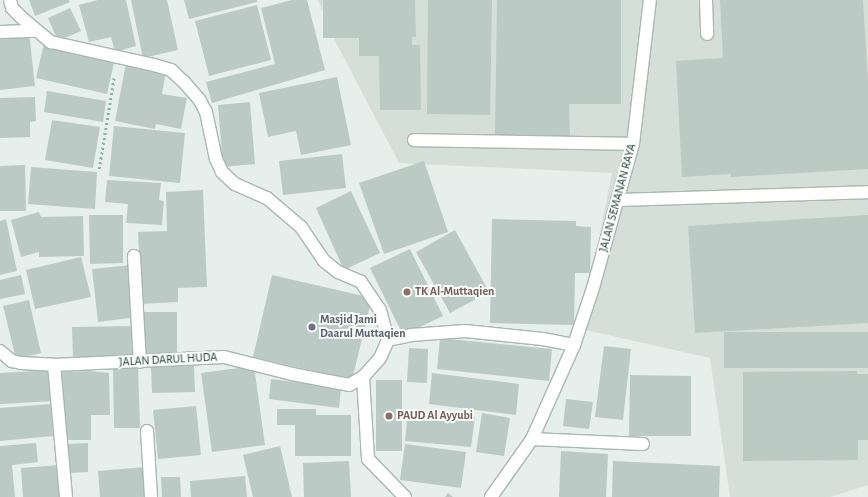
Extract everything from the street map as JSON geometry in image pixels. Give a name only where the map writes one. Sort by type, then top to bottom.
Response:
[{"type":"street","points":[[10,0],[12,8],[35,31],[51,42],[117,56],[170,70],[184,82],[199,99],[206,112],[216,158],[222,172],[235,184],[267,198],[301,227],[324,262],[338,272],[361,282],[380,310],[388,340],[380,358],[363,378],[368,459],[405,497]]},
{"type":"street","name":"JALAN SEMANAN RAYA","points":[[491,497],[532,439],[574,345],[594,288],[633,144],[650,0]]},
{"type":"street","points":[[706,0],[707,34]]},
{"type":"street","points":[[0,32],[35,31]]},
{"type":"street","points":[[414,140],[633,144]]},
{"type":"street","points":[[617,200],[868,192]]},
{"type":"street","points":[[134,256],[140,362]]},
{"type":"street","points":[[388,340],[411,335],[465,331],[543,339],[574,345]]},
{"type":"street","name":"JALAN DARUL HUDA","points":[[0,351],[12,361],[20,364],[54,365],[224,357],[292,374],[349,385],[363,378]]},
{"type":"street","points":[[54,365],[66,497]]},
{"type":"street","points":[[148,431],[151,497]]},
{"type":"street","points":[[532,439],[643,444]]},
{"type":"path","points":[[99,169],[117,56]]},
{"type":"shaded area","points":[[318,0],[868,0],[868,485],[830,497],[730,497],[710,358],[581,329],[612,173],[399,163],[331,33]]},
{"type":"building","points":[[29,0],[69,0],[70,2],[35,16]]},
{"type":"building","points":[[98,0],[126,0],[136,46],[115,52],[111,37],[89,42],[79,5]]},
{"type":"building","points":[[131,0],[167,0],[178,50],[143,58]]},
{"type":"building","points":[[184,0],[257,0],[257,2],[189,19]]},
{"type":"building","points":[[292,0],[307,0],[325,70],[212,103],[206,82],[275,64],[261,8]]},
{"type":"building","points":[[323,0],[415,0],[416,37],[412,37],[412,45],[420,45],[421,110],[380,110],[379,56],[359,56],[359,38],[323,38]]},
{"type":"building","points":[[428,0],[492,0],[490,115],[427,114]]},
{"type":"building","points":[[497,0],[621,0],[621,104],[569,104],[570,137],[495,135]]},
{"type":"building","points":[[720,0],[863,0],[868,82],[868,169],[731,177],[731,174],[682,177],[676,61],[723,58]]},
{"type":"building","points":[[257,5],[271,60],[209,76],[195,21]]},
{"type":"building","points":[[70,8],[81,31],[58,41],[48,18]]},
{"type":"building","points":[[29,32],[35,86],[0,90],[0,35]]},
{"type":"building","points":[[44,43],[115,58],[107,94],[36,78]]},
{"type":"building","points":[[126,63],[166,71],[162,94],[187,98],[181,129],[156,124],[155,129],[115,121]]},
{"type":"building","points":[[337,77],[351,145],[301,155],[296,131],[268,137],[259,93]]},
{"type":"building","points":[[47,91],[106,101],[103,122],[44,112]]},
{"type":"building","points":[[35,97],[36,121],[30,122],[30,137],[0,138],[0,98]]},
{"type":"building","points":[[250,102],[255,164],[223,167],[218,105]]},
{"type":"building","points":[[52,120],[100,127],[93,168],[45,160]]},
{"type":"building","points":[[114,126],[185,133],[180,183],[109,176]]},
{"type":"building","points":[[342,154],[346,188],[283,195],[279,161]]},
{"type":"building","points":[[424,161],[448,232],[384,254],[359,183]]},
{"type":"building","points":[[25,165],[26,211],[0,211],[0,166]]},
{"type":"building","points":[[31,167],[97,172],[95,209],[28,204]]},
{"type":"building","points":[[107,180],[161,183],[159,200],[164,201],[162,225],[126,223],[128,204],[105,202]]},
{"type":"building","points":[[203,190],[207,287],[178,288],[178,302],[141,304],[138,232],[167,231],[166,192]]},
{"type":"building","points":[[351,191],[380,253],[344,270],[316,208]]},
{"type":"building","points":[[39,212],[41,217],[83,216],[84,256],[39,257],[39,252],[21,257],[11,220]]},
{"type":"building","points":[[89,215],[123,215],[123,263],[90,264]]},
{"type":"building","points":[[868,215],[868,323],[695,333],[688,226]]},
{"type":"building","points":[[6,219],[17,271],[0,275],[0,221]]},
{"type":"building","points":[[492,219],[576,221],[576,226],[591,227],[590,273],[575,273],[574,325],[490,323]]},
{"type":"building","points":[[455,230],[489,292],[450,313],[416,252]]},
{"type":"building","name":"TK Al-Muttaqien","points":[[410,249],[443,316],[403,335],[370,268]]},
{"type":"building","points":[[81,257],[91,297],[35,309],[26,270]]},
{"type":"building","points":[[132,265],[138,317],[98,322],[92,269]]},
{"type":"building","points":[[21,275],[25,294],[0,299],[0,280]]},
{"type":"building","name":"Masjid Jami Daarul Muttaqien","points":[[272,275],[372,298],[352,380],[253,357]]},
{"type":"building","points":[[29,300],[41,353],[16,359],[3,306]]},
{"type":"building","points":[[141,312],[177,312],[177,353],[141,354]]},
{"type":"building","points":[[137,326],[138,358],[73,360],[72,327]]},
{"type":"building","points":[[724,332],[868,332],[868,368],[724,368]]},
{"type":"building","points":[[440,338],[552,349],[549,381],[437,369]]},
{"type":"building","points":[[604,346],[631,349],[623,420],[595,417]]},
{"type":"building","points":[[409,348],[428,349],[427,383],[407,382]]},
{"type":"building","points":[[194,365],[195,392],[152,393],[151,366]]},
{"type":"building","points":[[113,366],[138,366],[140,428],[114,428]]},
{"type":"building","points":[[254,366],[265,445],[212,452],[201,373]]},
{"type":"building","points":[[53,370],[55,401],[0,404],[0,373]]},
{"type":"building","points":[[90,371],[109,373],[110,415],[91,415],[91,440],[61,440],[60,372]]},
{"type":"building","points":[[857,371],[857,374],[868,374],[868,440],[858,440],[858,460],[743,461],[743,372]]},
{"type":"building","points":[[432,373],[519,384],[516,415],[429,404]]},
{"type":"building","points":[[630,375],[691,376],[691,436],[629,436]]},
{"type":"building","points":[[271,379],[341,388],[339,408],[269,399]]},
{"type":"building","name":"PAUD Al Ayyubi","points":[[376,380],[402,380],[402,451],[376,451]]},
{"type":"building","points":[[566,399],[593,402],[589,429],[563,426]]},
{"type":"building","points":[[51,404],[53,436],[0,441],[0,408]]},
{"type":"building","points":[[196,406],[201,455],[158,459],[153,410]]},
{"type":"building","points":[[277,409],[316,409],[316,415],[351,415],[351,456],[295,456],[295,425],[277,425]]},
{"type":"building","points":[[408,410],[475,417],[471,447],[405,441]]},
{"type":"building","points":[[482,413],[510,418],[504,456],[476,452]]},
{"type":"building","points":[[36,443],[38,462],[12,465],[15,497],[0,497],[0,446]]},
{"type":"building","points":[[88,443],[88,472],[69,473],[68,444]]},
{"type":"building","points":[[405,444],[466,452],[461,488],[400,480]]},
{"type":"building","points":[[280,446],[292,497],[253,497],[243,455]]},
{"type":"building","points":[[561,451],[608,454],[606,497],[559,497]]},
{"type":"building","points":[[349,461],[351,497],[304,497],[303,463]]},
{"type":"building","points":[[613,461],[720,466],[719,497],[612,497]]},
{"type":"building","points":[[60,465],[63,497],[23,497],[21,468]]},
{"type":"building","points":[[145,467],[147,497],[100,497],[98,471]]},
{"type":"building","points":[[245,476],[247,497],[191,497],[190,481]]},
{"type":"building","points":[[161,477],[180,477],[181,497],[162,497]]},
{"type":"building","points":[[448,493],[453,497],[445,497]]},
{"type":"place","name":"TK Al-Muttaqien","points":[[407,292]]},
{"type":"place","name":"Masjid Jami Daarul Muttaqien","points":[[312,327]]},
{"type":"place","name":"PAUD Al Ayyubi","points":[[389,416]]}]
